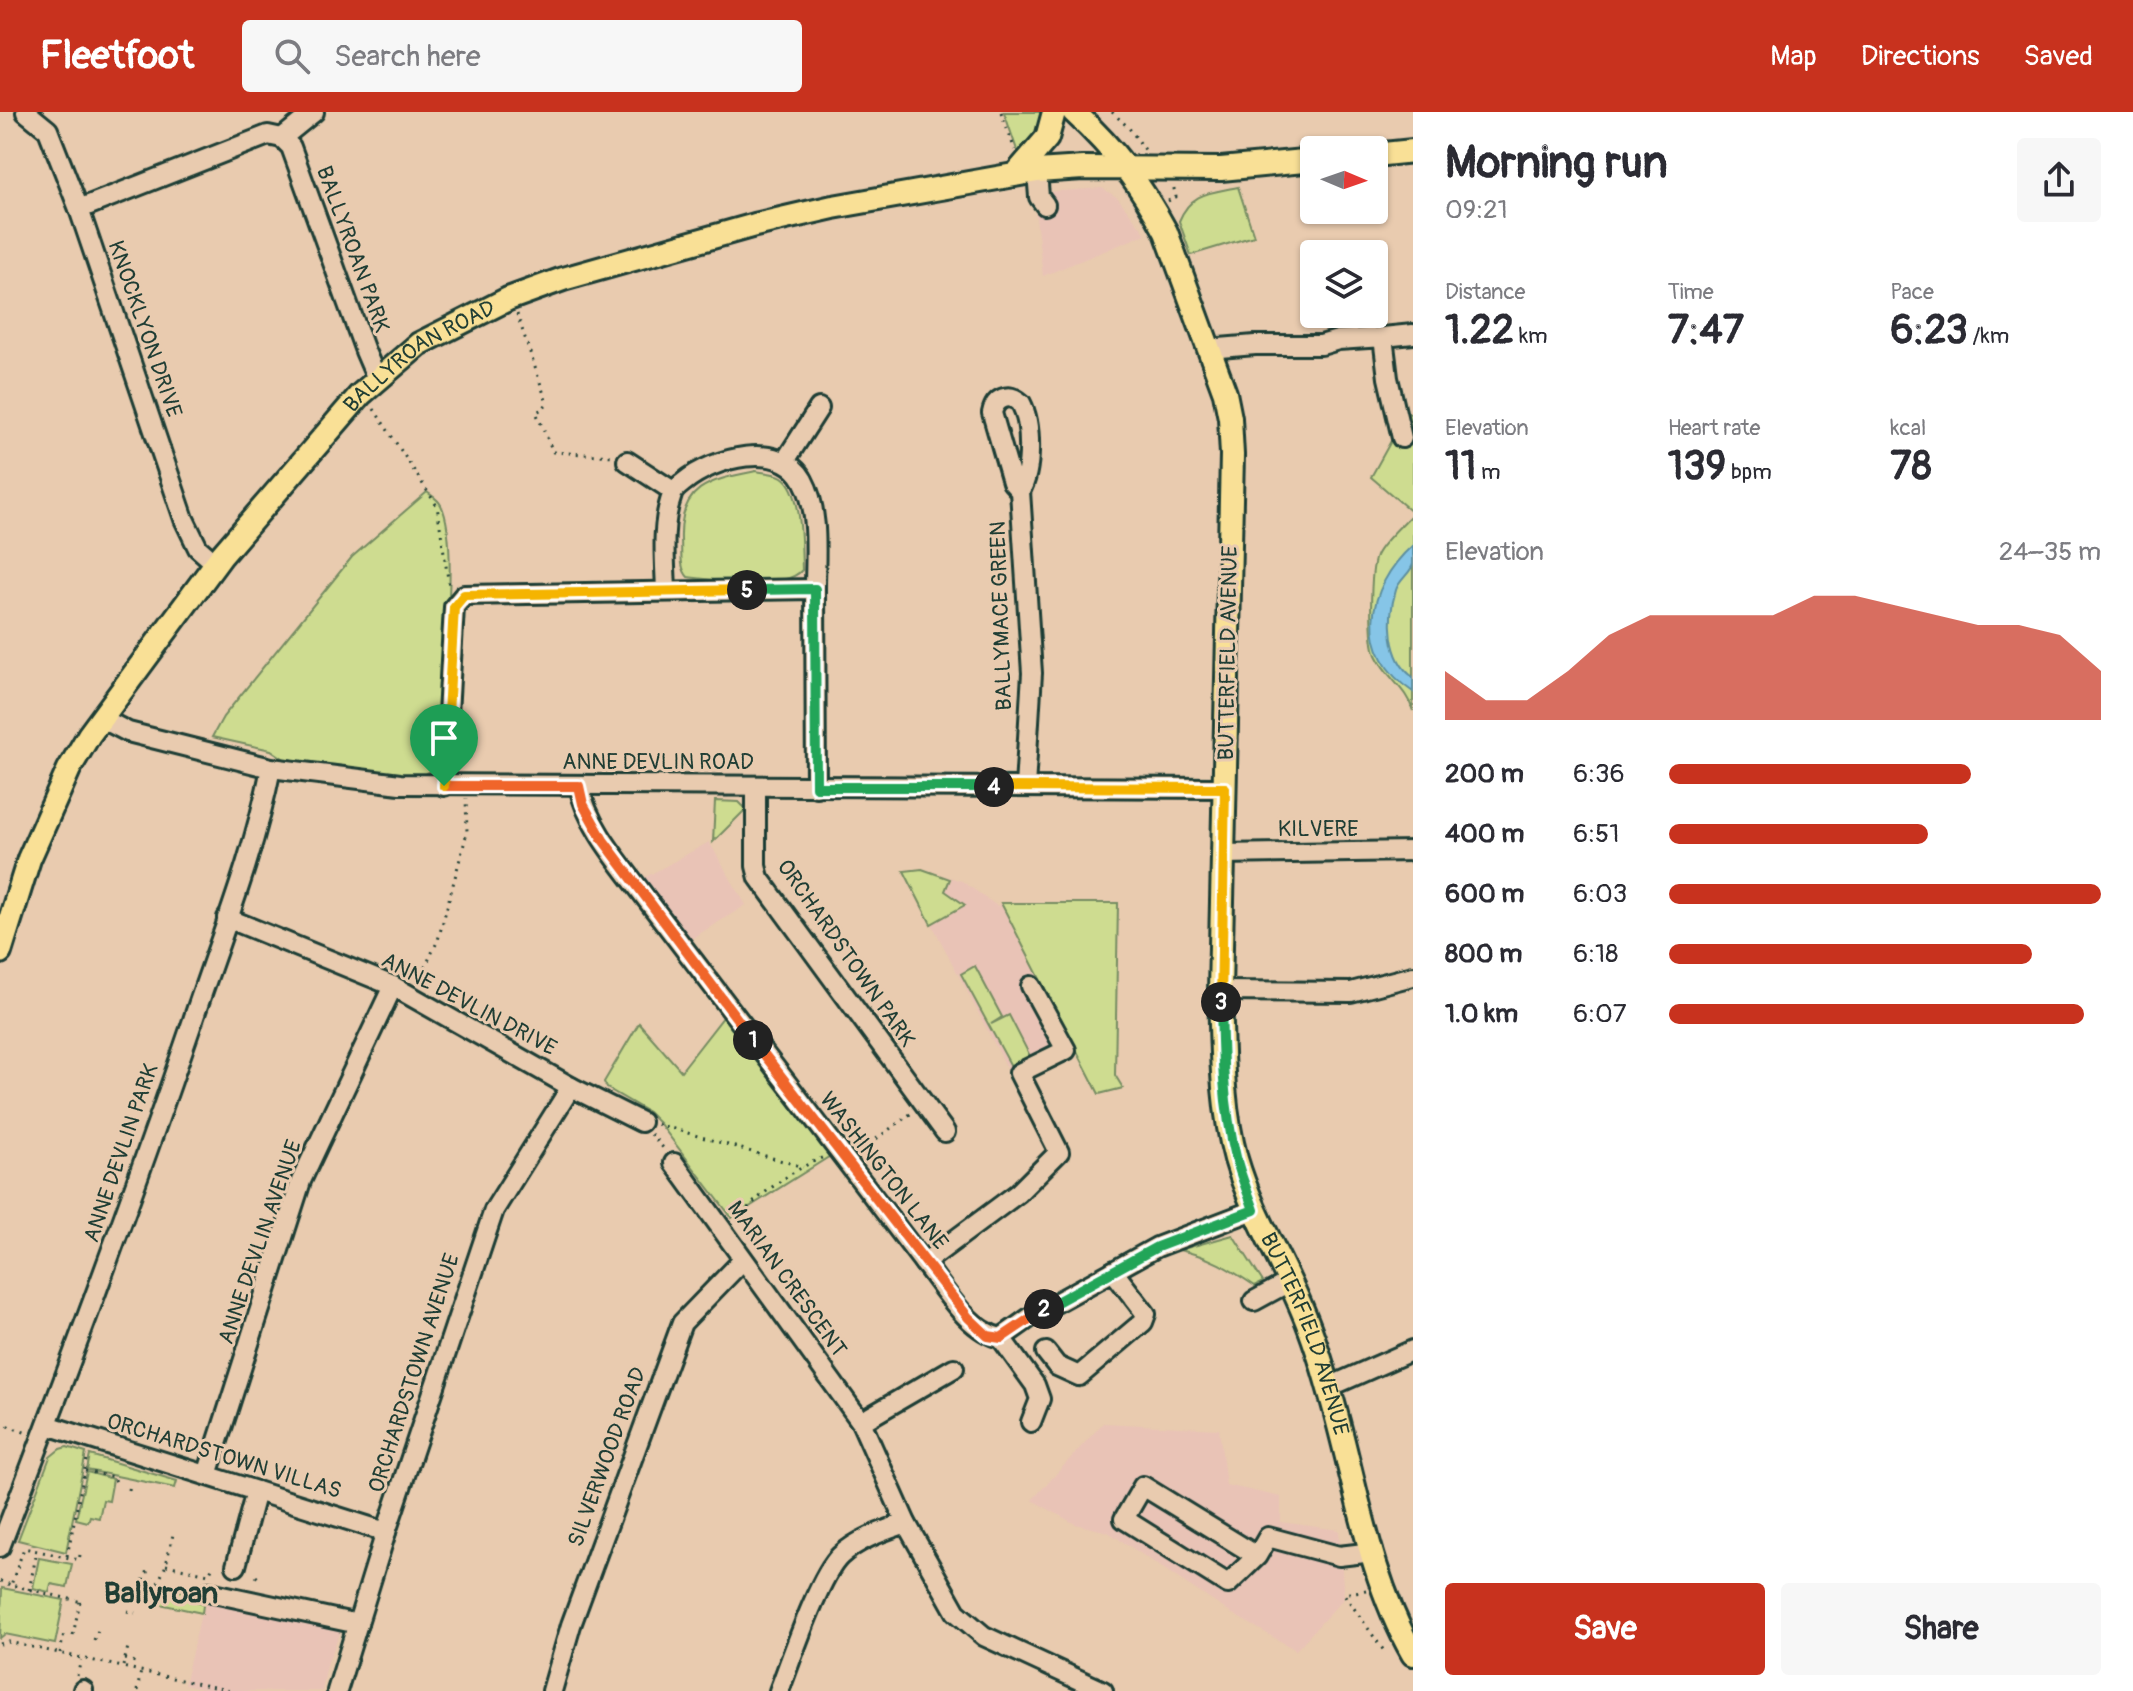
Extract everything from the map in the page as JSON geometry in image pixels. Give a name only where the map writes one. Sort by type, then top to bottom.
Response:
[{"type":"main road","points":[[1027,172],[1047,138],[1054,112]]},
{"type":"main road","name":"BUTTERFIELD AVENUE","points":[[1074,112],[1129,169],[1166,232],[1226,398],[1232,430],[1220,991],[1228,1118],[1236,1158],[1254,1210],[1304,1315],[1329,1387],[1373,1552],[1400,1631],[1413,1654]]},
{"type":"main road","points":[[1388,154],[1413,151]]},
{"type":"main road","name":"BALLYROAN ROAD","points":[[0,952],[29,859],[69,769],[101,718],[215,563],[317,442],[377,379],[419,344],[508,299],[563,279],[771,221],[833,207],[1027,172],[1221,169],[1300,161]]},
{"type":"street","name":"KNOCKLYON DRIVE","points":[[26,112],[48,130],[79,209],[184,519],[198,548],[215,563]]},
{"type":"street","points":[[79,209],[268,135],[276,134],[282,138],[314,112]]},
{"type":"street","name":"BALLYROAN PARK","points":[[282,138],[291,147],[377,379]]},
{"type":"street","points":[[1027,172],[1045,205]]},
{"type":"street","points":[[1208,349],[1321,345],[1338,340],[1413,334]]},
{"type":"street","points":[[1383,337],[1388,378],[1402,438]]},
{"type":"street","points":[[785,461],[819,408]]},
{"type":"street","points":[[666,591],[664,530],[673,491],[698,470],[722,460],[755,456],[785,461],[803,479],[814,527],[816,787]]},
{"type":"street","points":[[620,458],[673,491]]},
{"type":"street","name":"BALLYMACE GREEN","points":[[1020,491],[1032,673],[1025,787]]},
{"type":"street","points":[[444,786],[456,596],[815,589]]},
{"type":"street","name":"ANNE DEVLIN ROAD","points":[[101,718],[128,732],[271,768],[400,784],[1225,788]]},
{"type":"street","name":"ANNE DEVLIN PARK","points":[[0,1547],[134,1195],[265,801],[271,768]]},
{"type":"street","name":"WASHINGTON LANE","points":[[579,786],[583,804],[603,840],[924,1263],[968,1317],[988,1336],[1001,1338]]},
{"type":"street","name":"ORCHARDSTOWN PARK","points":[[756,787],[756,866],[759,878],[945,1132]]},
{"type":"street","name":"KILVERE","points":[[1223,854],[1413,851]]},
{"type":"street","name":"ANNE DEVLIN DRIVE","points":[[227,918],[393,986],[571,1087],[648,1125]]},
{"type":"street","points":[[1220,991],[1351,992],[1413,976]]},
{"type":"street","name":"ANNE DEVLIN AVENUE","points":[[207,1475],[301,1181],[393,986]]},
{"type":"street","points":[[924,1263],[1018,1193],[1059,1152],[1019,1073],[1066,1050],[1031,986]]},
{"type":"street","name":"ORCHARDSTOWN AVENUE","points":[[337,1691],[386,1532],[494,1210],[571,1087]]},
{"type":"street","name":"MARIAN CRESCENT","points":[[669,1156],[861,1422],[906,1523],[956,1612],[984,1636],[1103,1691]]},
{"type":"street","points":[[1031,1422],[1040,1399],[1035,1385],[1001,1338],[1032,1316],[1157,1247],[1254,1210]]},
{"type":"street","name":"SILVERWOOD ROAD","points":[[552,1691],[571,1625],[682,1323],[743,1260]]},
{"type":"street","points":[[1046,1352],[1057,1366],[1079,1376],[1143,1322],[1146,1314],[1113,1271]]},
{"type":"street","points":[[1254,1301],[1289,1282]]},
{"type":"street","points":[[1329,1387],[1413,1350]]},
{"type":"street","points":[[861,1422],[954,1368]]},
{"type":"street","name":"ORCHARDSTOWN VILLAS","points":[[47,1425],[386,1532]]},
{"type":"street","points":[[1257,1556],[1143,1486],[1124,1519],[1228,1584],[1257,1556],[1268,1537],[1339,1556],[1373,1552]]},
{"type":"street","points":[[236,1566],[256,1491]]},
{"type":"street","points":[[779,1691],[827,1574],[839,1557],[858,1543],[906,1523]]},
{"type":"street","points":[[209,1592],[358,1624]]},
{"type":"path","points":[[1001,112],[1015,150]]},
{"type":"path","points":[[1112,112],[1143,145]]},
{"type":"path","points":[[1165,192],[1173,187],[1176,197],[1168,201]]},
{"type":"path","points":[[517,314],[547,403],[536,412],[553,452],[620,458]]},
{"type":"path","points":[[370,406],[437,506],[449,586],[456,596]]},
{"type":"path","points":[[416,986],[438,940],[467,833],[466,799]]},
{"type":"path","points":[[732,1226],[746,1209],[803,1167],[842,1155],[924,1104]]},
{"type":"path","points":[[648,1125],[803,1167]]},
{"type":"path","points":[[648,1125],[669,1156]]},
{"type":"path","points":[[0,1423],[30,1434]]},
{"type":"path","points":[[66,1557],[89,1448]]},
{"type":"path","points":[[85,1471],[114,1477],[116,1482]]},
{"type":"path","points":[[148,1569],[144,1581],[158,1583],[166,1565],[174,1530]]},
{"type":"path","points":[[11,1585],[24,1548],[79,1560],[80,1555]]},
{"type":"path","points":[[29,1590],[37,1551]]},
{"type":"path","points":[[9,1564],[17,1568]]},
{"type":"path","points":[[166,1565],[209,1574],[214,1564]]},
{"type":"path","points":[[0,1581],[81,1601],[73,1635]]},
{"type":"path","points":[[1366,1590],[1344,1594],[1384,1651]]},
{"type":"path","points":[[127,1611],[135,1613]]},
{"type":"path","points":[[94,1640],[100,1626]]},
{"type":"path","points":[[60,1653],[64,1633]]},
{"type":"path","points":[[0,1644],[9,1642],[158,1672],[231,1691]]},
{"type":"path","points":[[123,1667],[128,1647]]},
{"type":"path","points":[[125,1659],[135,1662]]},
{"type":"path","points":[[137,1691],[141,1671]]},
{"type":"path","points":[[188,1691],[190,1682]]},
{"type":"shaded area","points":[[1102,188],[1118,198],[1146,234],[1043,276],[1033,193]]},
{"type":"shaded area","points":[[709,842],[746,905],[691,939],[682,932],[644,878]]},
{"type":"shaded area","points":[[922,869],[962,881],[997,906],[1001,903],[1077,1052],[1017,1087],[904,871]]},
{"type":"shaded area","points":[[1103,1423],[1219,1429],[1226,1485],[1281,1497],[1281,1522],[1339,1530],[1344,1598],[1296,1650],[1229,1612],[1108,1532],[1075,1524],[1032,1500]]},
{"type":"shaded area","points":[[208,1585],[343,1627],[327,1664],[322,1691],[211,1691],[184,1685]]},
{"type":"green space","points":[[1004,112],[1041,112],[1034,136],[1018,153]]},
{"type":"green space","points":[[1238,187],[1254,236],[1191,255],[1179,221],[1184,211],[1202,195]]},
{"type":"green space","points":[[1407,412],[1413,415],[1413,513],[1371,477]]},
{"type":"green space","points":[[756,471],[782,477],[794,494],[800,520],[802,570],[793,576],[765,582],[688,577],[683,569],[681,540],[682,522],[692,496],[712,482]]},
{"type":"green space","points":[[427,492],[441,505],[447,526],[449,555],[444,667],[431,771],[415,779],[286,760],[271,750],[212,737],[223,717],[352,557]]},
{"type":"green space","points":[[1413,513],[1413,711],[1406,696],[1376,655],[1371,606],[1376,556]]},
{"type":"green space","points":[[715,801],[739,802],[746,809],[713,842]]},
{"type":"green space","points":[[922,869],[950,879],[945,891],[965,905],[931,924],[904,871]]},
{"type":"green space","points":[[1001,903],[1118,903],[1115,1075],[1123,1088],[1099,1094]]},
{"type":"green space","points":[[975,966],[1002,1017],[991,1024],[1009,1015],[1031,1058],[1012,1068],[961,974]]},
{"type":"green space","points":[[724,1016],[835,1153],[732,1218],[660,1124],[648,1112],[607,1088],[604,1082],[639,1023],[681,1071]]},
{"type":"green space","points":[[1233,1235],[1263,1282],[1255,1286],[1219,1264],[1179,1250]]},
{"type":"green space","points":[[67,1447],[86,1453],[66,1552],[18,1540],[50,1457]]},
{"type":"green space","points":[[90,1455],[177,1481],[175,1488],[87,1470]]},
{"type":"green space","points":[[87,1472],[113,1479],[109,1501],[103,1500],[99,1518],[90,1516],[88,1522],[76,1519]]},
{"type":"green space","points":[[39,1558],[72,1564],[67,1587],[51,1584],[49,1592],[33,1588]]},
{"type":"green space","points":[[159,1585],[199,1596],[202,1613],[155,1603]]},
{"type":"green space","points":[[2,1588],[64,1600],[55,1644],[5,1634],[0,1638]]},
{"type":"water","points":[[1413,545],[1413,564],[1396,590],[1391,625],[1394,649],[1413,677],[1413,692],[1394,676],[1382,659],[1375,640],[1373,620],[1385,581]]},
{"type":"district","name":"Ballyroan","points":[[161,1593]]},
{"type":"route","points":[[815,589],[816,787],[1225,788],[1220,991],[1223,1071],[1236,1158],[1254,1210],[1157,1247],[1032,1316],[1001,1338],[988,1336],[968,1317],[924,1263],[603,840],[583,804],[579,786],[444,786],[454,607],[464,595],[815,589]]}]
